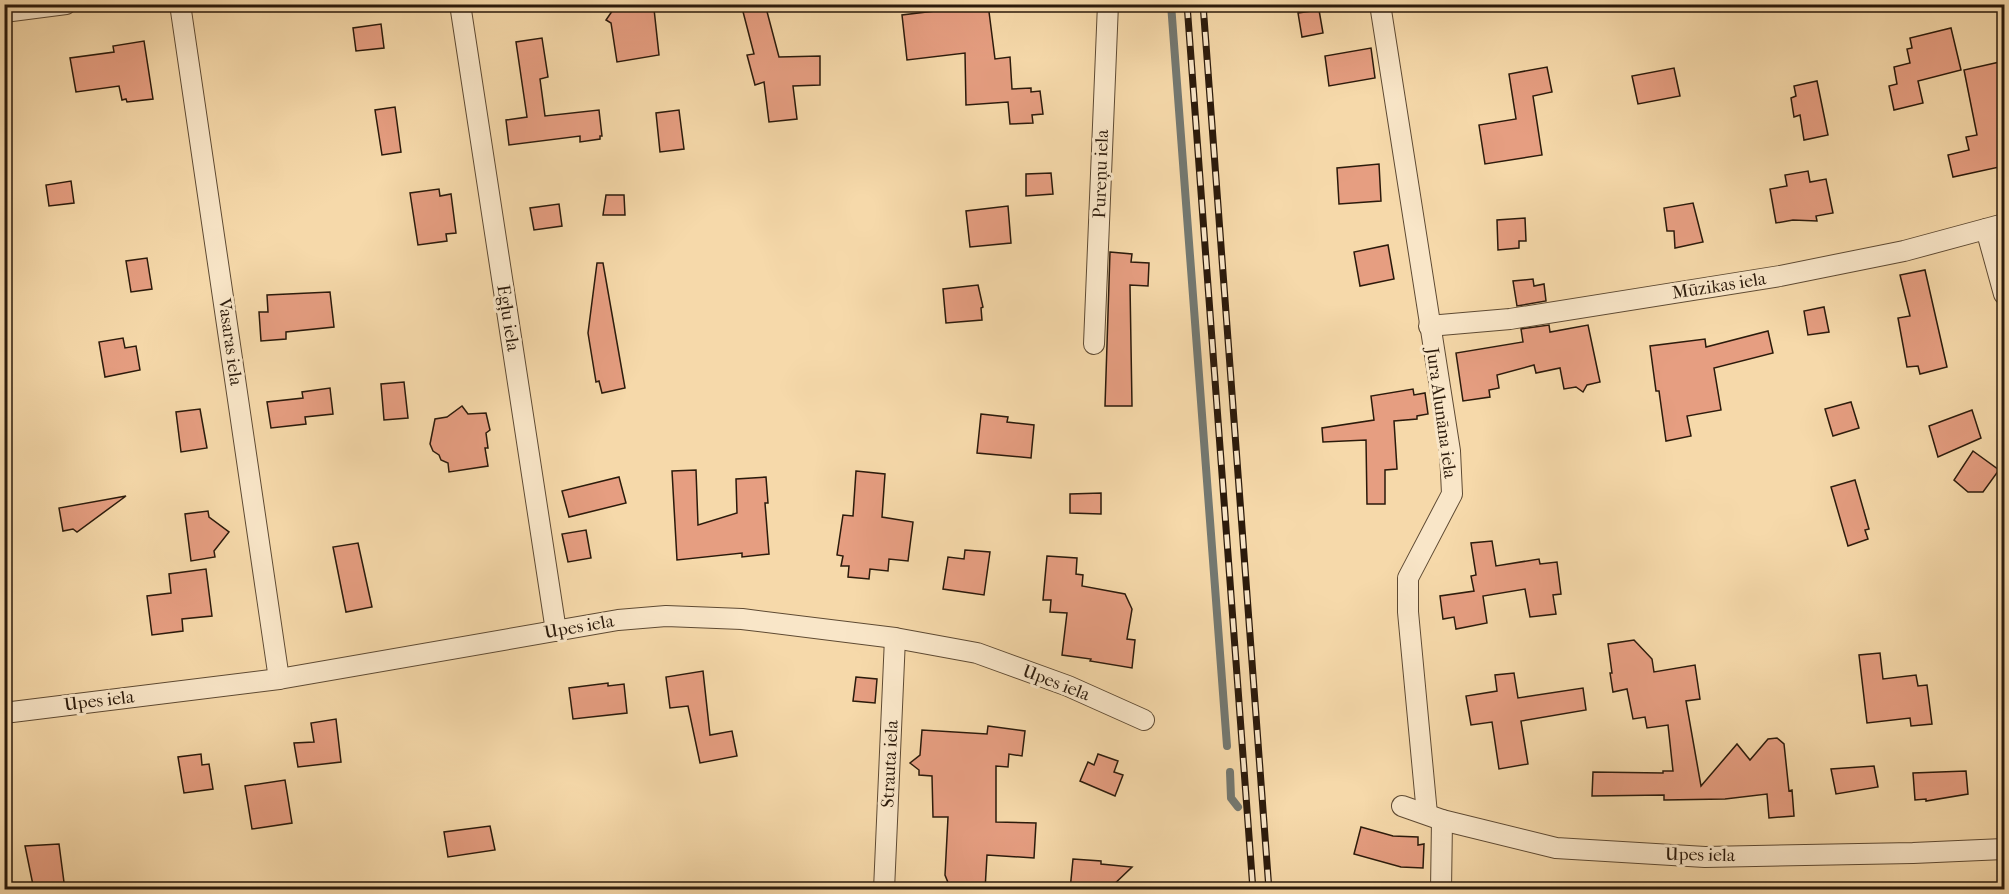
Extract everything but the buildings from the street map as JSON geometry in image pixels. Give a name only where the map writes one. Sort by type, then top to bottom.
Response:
[{"type":"street","points":[[4,12],[66,4]]},
{"type":"street","name":"Vasaras iela","points":[[180,4],[279,679]]},
{"type":"street","name":"Egļu iela","points":[[459,4],[556,631]]},
{"type":"street","name":"Pureņu iela","points":[[1094,344],[1108,4]]},
{"type":"street","name":"Jura Alunāna iela","points":[[1380,4],[1450,451],[1452,494],[1408,578],[1408,612],[1435,817],[1441,890]]},
{"type":"street","points":[[1995,227],[2004,294]]},
{"type":"street","name":"Mūzikas iela","points":[[1429,326],[1510,319],[1780,276],[1904,251],[1995,227]]},
{"type":"street","name":"Upes iela","points":[[4,712],[279,679],[618,620],[666,616],[742,619],[896,638],[977,652],[1068,686],[1144,720]]},
{"type":"street","name":"Strauta iela","points":[[884,890],[896,638]]},
{"type":"street","name":"Upes iela","points":[[1402,806],[1435,817],[1556,848],[1705,857],[2004,849]]},
{"type":"waterway","points":[[1171,4],[1227,746]]},
{"type":"waterway","points":[[1230,772],[1231,798],[1238,807]]},
{"type":"railway","points":[[1187,4],[1253,890]]},
{"type":"railway","points":[[1203,4],[1269,890]]}]
